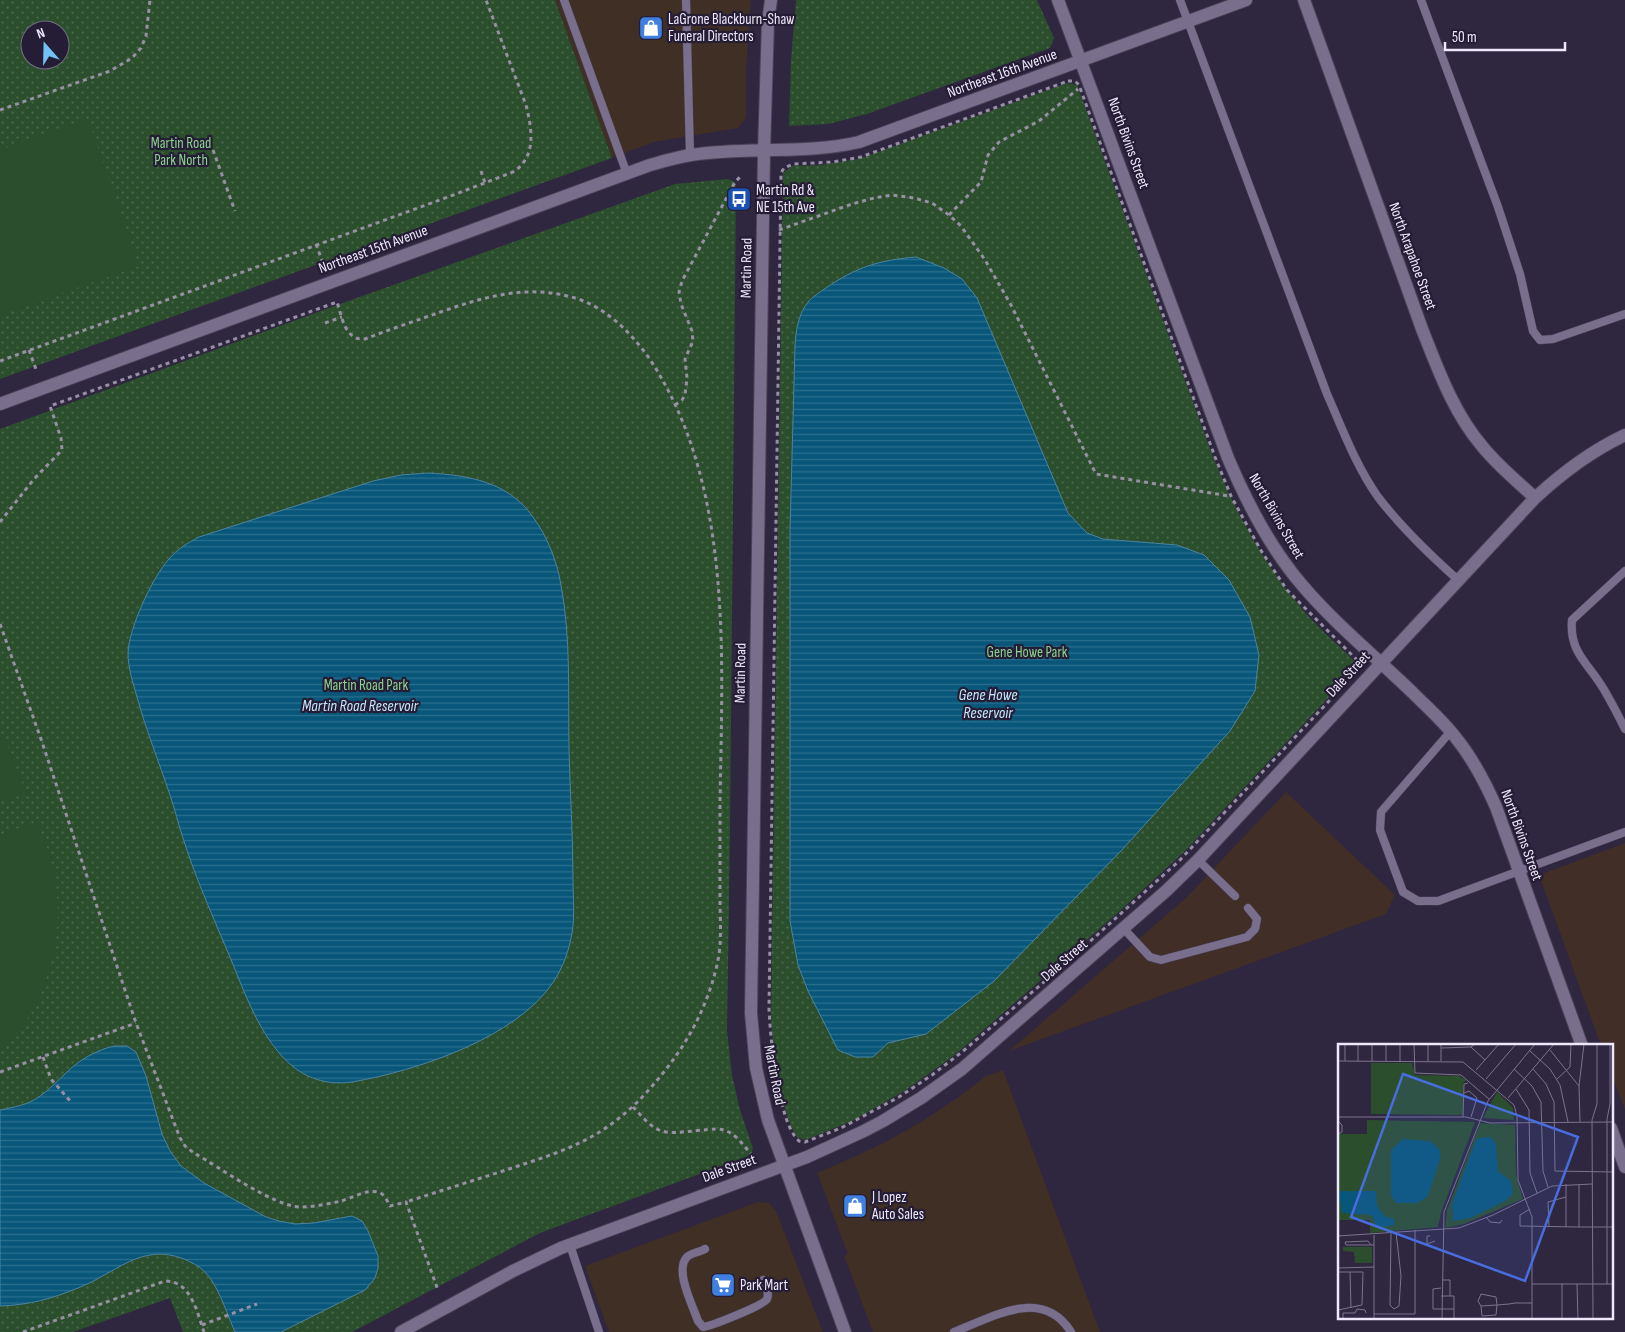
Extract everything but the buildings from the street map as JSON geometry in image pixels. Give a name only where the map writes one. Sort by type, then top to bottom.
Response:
[{"type":"street","name":"Martin Road","points":[[772,0],[768,22],[764,151],[751,1014],[756,1068],[768,1120],[845,1332]]},
{"type":"street","name":"North Bivins Street","points":[[1058,0],[1228,458],[1243,493],[1272,544],[1302,585],[1451,731],[1469,755],[1489,792],[1581,1044]]},
{"type":"street","name":"Northeast 16th Avenue","points":[[764,151],[820,149],[859,142],[1246,0]]},
{"type":"street","name":"North Arapahoe Street","points":[[1304,0],[1422,329],[1443,382],[1461,415],[1481,445],[1502,468],[1535,498]]},
{"type":"street","name":"Northeast 15th Avenue","points":[[0,404],[671,158],[690,155],[764,151]]},
{"type":"street","name":"Dale Street","points":[[401,1332],[421,1327],[513,1271],[570,1245],[807,1157],[864,1131],[941,1085],[983,1052],[1124,929],[1198,860],[1457,579],[1557,477],[1610,442],[1625,435]]},
{"type":"street","points":[[1612,1131],[1625,1166]]},
{"type":"lane","points":[[564,0],[627,174]]},
{"type":"lane","points":[[686,0],[690,155]]},
{"type":"lane","points":[[1180,0],[1323,385],[1344,435],[1378,496],[1419,544],[1457,579]]},
{"type":"lane","points":[[1421,0],[1498,207],[1520,274],[1533,331],[1540,340],[1553,339],[1625,314]]},
{"type":"lane","points":[[1625,571],[1572,620],[1570,634],[1575,649],[1602,687],[1625,729]]},
{"type":"lane","points":[[1451,731],[1381,812],[1380,830],[1403,892],[1418,901],[1438,901],[1625,832]]},
{"type":"lane","points":[[1198,860],[1235,896]]},
{"type":"lane","points":[[1124,929],[1150,957],[1161,960],[1246,936],[1255,929],[1256,919],[1248,908]]},
{"type":"lane","points":[[570,1245],[599,1332]]},
{"type":"lane","points":[[705,1250],[688,1256],[682,1264],[682,1276],[698,1321],[703,1327],[719,1323],[762,1304],[768,1298],[763,1280]]},
{"type":"lane","points":[[954,1332],[1016,1308],[1032,1307],[1049,1311],[1064,1321],[1071,1332]]},
{"type":"path","points":[[0,110],[110,71],[132,58],[141,48],[146,36],[150,0]]},
{"type":"path","points":[[0,361],[485,183],[521,167],[528,158],[532,135],[526,105],[486,0]]},
{"type":"path","points":[[1068,81],[1075,81],[1080,88],[1231,496],[1260,548],[1287,590],[1358,661],[1360,666],[1179,861],[1065,964],[962,1052],[899,1097],[864,1116],[814,1138],[804,1142],[799,1141],[792,1132],[777,1081],[770,1034],[769,1008],[781,173],[784,168],[793,164],[833,162],[861,157],[1068,81]]},
{"type":"path","points":[[949,215],[981,182],[988,155],[999,142],[1035,124],[1080,88]]},
{"type":"path","points":[[213,150],[235,210]]},
{"type":"path","points":[[481,171],[485,183]]},
{"type":"path","points":[[675,405],[685,395],[687,378],[685,359],[693,341],[692,331],[681,304],[679,292],[682,281],[734,182],[741,176]]},
{"type":"path","points":[[779,230],[874,198],[892,195],[914,198],[932,204],[949,215],[961,226],[985,260],[1011,305],[1096,474],[1231,496]]},
{"type":"path","points":[[316,244],[324,266]]},
{"type":"path","points":[[0,522],[34,479],[62,450],[61,438],[50,406],[337,302],[347,331],[351,336],[358,339],[365,339],[479,299],[503,294],[549,293],[581,300],[606,313],[632,336],[643,349],[658,371],[675,405],[691,445],[702,483],[718,576],[721,715],[720,945],[711,984],[703,1007],[689,1036],[672,1062],[632,1107],[612,1124],[582,1142],[553,1154],[390,1206],[379,1192],[370,1192],[322,1205],[299,1207],[288,1205],[273,1200],[194,1153],[185,1146],[175,1129],[136,1023],[64,806],[0,624]]},
{"type":"path","points":[[325,323],[342,317]]},
{"type":"path","points":[[29,350],[37,372]]},
{"type":"path","points":[[0,1072],[136,1023]]},
{"type":"path","points":[[43,1057],[51,1079],[71,1102]]},
{"type":"path","points":[[632,1107],[651,1126],[661,1131],[672,1133],[712,1129],[724,1130],[736,1136],[753,1157]]},
{"type":"path","points":[[406,1202],[438,1290]]},
{"type":"path","points":[[23,1332],[165,1281],[173,1281],[186,1290],[204,1332]]},
{"type":"path","points":[[202,1324],[257,1304]]},
{"type":"shaded area","points":[[555,0],[751,0],[746,70],[746,118],[738,128],[654,142],[612,158]]},
{"type":"shaded area","points":[[1286,792],[1395,895],[1386,914],[1009,1051],[1186,898]]},
{"type":"shaded area","points":[[1625,843],[1625,1110],[1612,1076],[1612,1044],[1600,1044],[1539,875]]},
{"type":"shaded area","points":[[1003,1070],[1100,1332],[873,1332],[844,1256],[848,1254],[817,1173],[887,1141],[921,1122],[986,1076]]},
{"type":"shaded area","points":[[758,1202],[769,1203],[776,1211],[823,1332],[609,1332],[585,1266]]},
{"type":"green space","name":"Martin Road Park North","points":[[0,0],[555,0],[612,158],[0,379]]},
{"type":"green space","points":[[796,0],[1037,0],[1054,38],[1050,48],[867,114],[828,124],[789,126],[791,61]]},
{"type":"green space","name":"Gene Howe Reservoir","points":[[1067,83],[1077,85],[1213,457],[1240,516],[1273,571],[1305,613],[1355,662],[1356,668],[1185,851],[1121,910],[956,1054],[906,1090],[852,1121],[805,1140],[797,1137],[786,1111],[778,1079],[771,1018],[783,173],[792,166],[821,165],[859,159]]},
{"type":"green space","points":[[88,119],[139,266],[0,315],[0,150]]},
{"type":"green space","name":"Martin Road Park","points":[[728,179],[735,182],[736,185],[727,1031],[732,1075],[740,1110],[753,1148],[751,1155],[540,1233],[352,1332],[183,1332],[170,1298],[73,1332],[0,1332],[0,429],[675,184]]},
{"type":"green space","points":[[0,733],[8,747],[26,792],[0,802]]},
{"type":"green space","points":[[36,822],[50,857],[57,893],[58,918],[55,943],[50,968],[30,1014],[16,1035],[0,1053],[0,835]]},
{"type":"water","name":"Gene Howe Reservoir","points":[[916,257],[944,268],[962,279],[977,298],[1068,513],[1087,533],[1103,539],[1177,545],[1204,555],[1229,580],[1250,617],[1259,655],[1255,691],[1230,731],[1120,852],[994,981],[926,1034],[888,1043],[873,1057],[855,1057],[838,1050],[808,991],[798,965],[790,921],[790,531],[795,340],[802,312],[808,302],[819,293],[858,270],[891,260]]},
{"type":"water","name":"Martin Road Reservoir","points":[[428,473],[472,479],[500,488],[512,496],[523,505],[538,524],[551,549],[557,567],[564,605],[568,646],[574,907],[572,933],[565,959],[554,981],[537,1001],[516,1019],[491,1035],[463,1049],[405,1070],[352,1082],[321,1081],[303,1074],[287,1062],[272,1044],[252,1010],[188,854],[172,800],[144,722],[130,670],[128,659],[129,643],[142,604],[162,567],[179,549],[199,537],[373,481],[401,475]]},
{"type":"water","points":[[114,1046],[127,1046],[136,1052],[146,1076],[162,1134],[170,1151],[181,1166],[204,1183],[266,1217],[279,1221],[295,1224],[313,1223],[352,1216],[362,1221],[378,1256],[378,1268],[375,1278],[365,1290],[281,1332],[235,1332],[214,1283],[204,1271],[184,1259],[154,1254],[129,1262],[91,1282],[58,1295],[30,1303],[0,1306],[0,1110],[30,1102],[83,1060],[101,1050]]},
{"type":"place","name":"LaGrone Blackburn-Shaw Funeral Directors","points":[[651,28]]},
{"type":"place","name":"Martin Rd & NE 15th Ave","points":[[739,199]]},
{"type":"place","name":"J Lopez Auto Sales","points":[[855,1206]]},
{"type":"place","name":"Park Mart","points":[[723,1285]]},
{"type":"park label","name":"Gene Howe Park","points":[[1027,652]]}]
